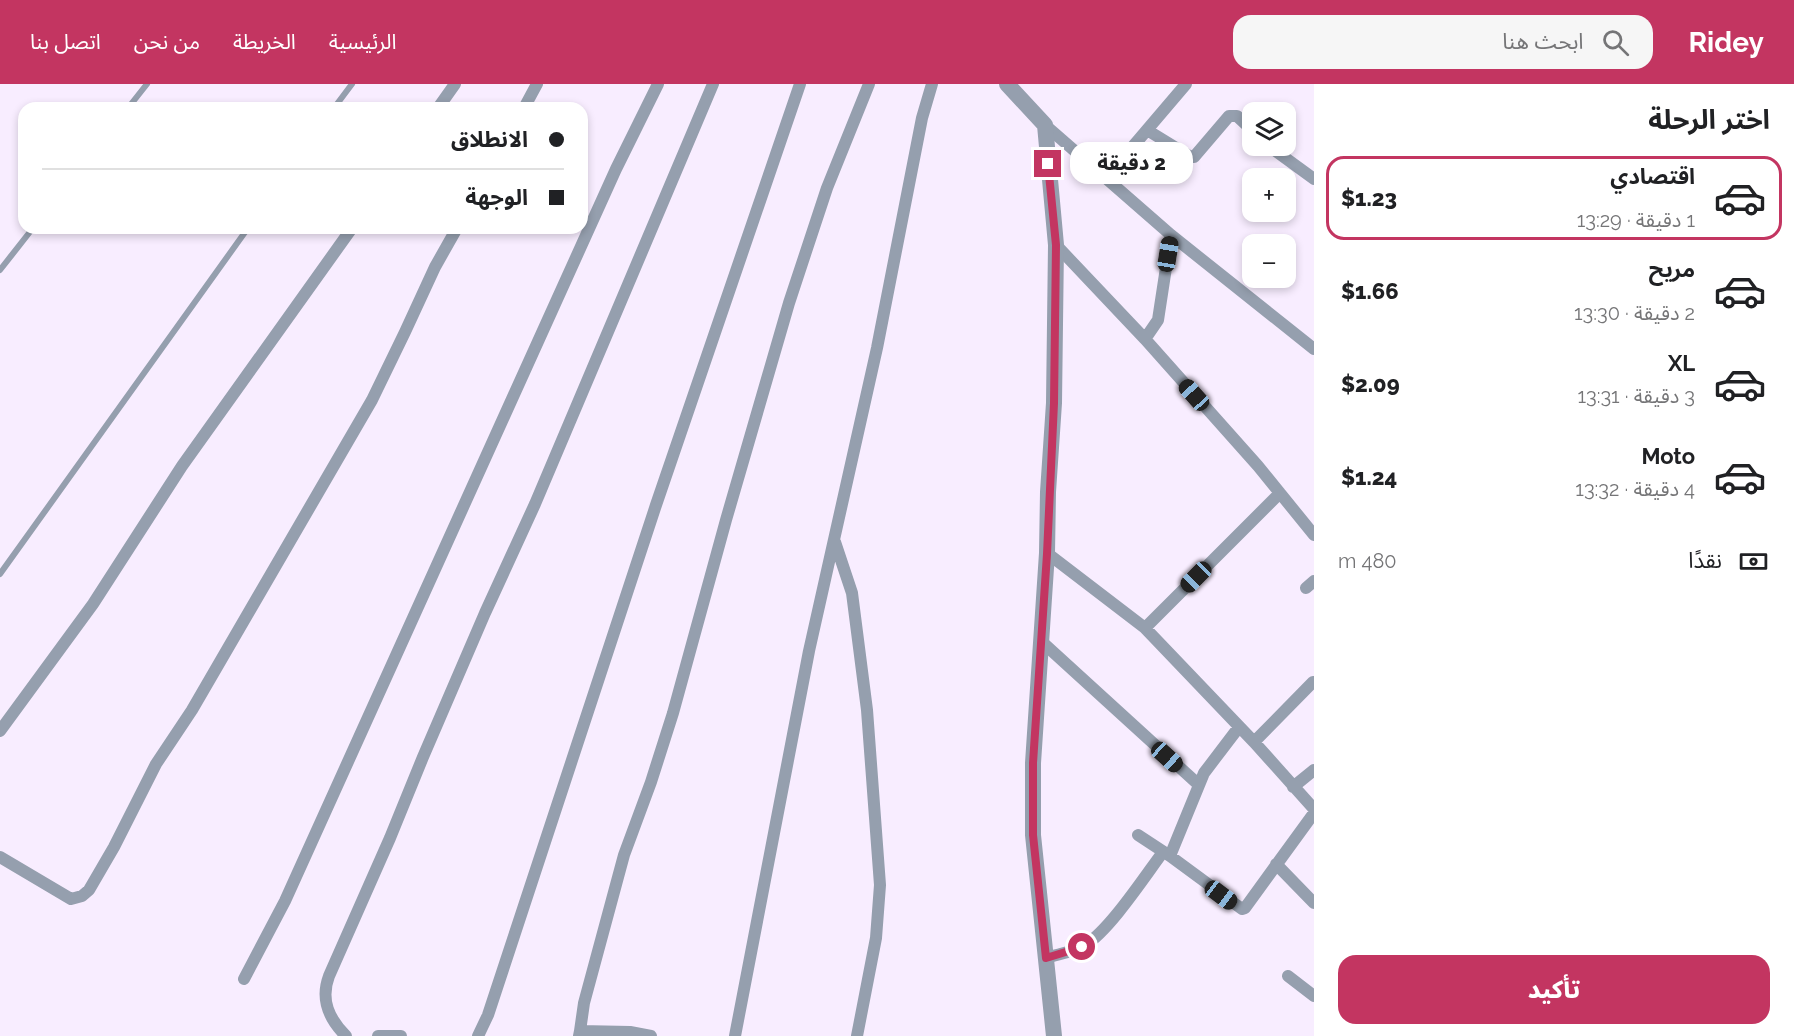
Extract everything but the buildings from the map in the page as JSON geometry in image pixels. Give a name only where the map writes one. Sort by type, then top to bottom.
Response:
[{"type":"street","points":[[442,102],[455,84]]},
{"type":"street","points":[[527,102],[537,84]]},
{"type":"street","points":[[588,230],[658,84]]},
{"type":"street","points":[[346,1036],[336,1026],[327,1011],[324,995],[329,976],[390,838],[480,623],[535,504],[713,84]]},
{"type":"street","points":[[478,1036],[488,1015],[645,539],[800,84]]},
{"type":"street","points":[[651,1036],[630,1032],[580,1034],[584,1003],[624,855],[673,713],[789,303],[827,188],[869,84]]},
{"type":"street","points":[[735,1036],[809,651],[877,348],[922,118],[932,84]]},
{"type":"street","points":[[1007,84],[1045,125],[1171,235],[1314,349]]},
{"type":"street","points":[[1106,178],[1186,84]]},
{"type":"street","points":[[1147,130],[1194,157],[1229,116],[1237,116],[1242,121]]},
{"type":"street","points":[[1045,125],[1056,245],[1054,403],[1047,554],[1033,763],[1033,835],[1054,1036]]},
{"type":"street","points":[[1283,156],[1314,179]]},
{"type":"street","points":[[0,731],[93,604],[182,466],[348,234]]},
{"type":"street","points":[[0,857],[71,899],[82,896],[89,890],[114,847],[156,764],[192,710],[372,400],[435,267],[454,234]]},
{"type":"street","points":[[244,979],[285,901],[586,234]]},
{"type":"street","points":[[1145,339],[1158,320],[1171,235]]},
{"type":"street","points":[[1056,245],[1145,339],[1314,535]]},
{"type":"street","points":[[1145,628],[1280,493]]},
{"type":"street","points":[[834,541],[852,593],[867,710],[880,885],[876,938],[857,1036]]},
{"type":"street","points":[[1047,554],[1145,628],[1254,742],[1314,811],[1242,909],[1138,836]]},
{"type":"street","points":[[1041,641],[1199,785]]},
{"type":"street","points":[[1254,742],[1313,682]]},
{"type":"street","points":[[1046,958],[1082,947],[1092,941],[1116,914],[1166,854],[1212,761],[1239,727]]},
{"type":"street","points":[[1293,787],[1314,770]]},
{"type":"street","points":[[1276,864],[1312,899]]},
{"type":"street","points":[[1288,976],[1314,996]]},
{"type":"street","points":[[378,1036],[401,1036]]},
{"type":"lane","points":[[133,102],[147,84]]},
{"type":"lane","points":[[338,102],[351,84]]},
{"type":"lane","points":[[0,270],[28,234]]},
{"type":"lane","points":[[0,574],[244,234]]},
{"type":"route","points":[[1048,164],[1056,245],[1054,403],[1048,492],[1047,554],[1033,763],[1033,835],[1046,958],[1082,947]]}]
